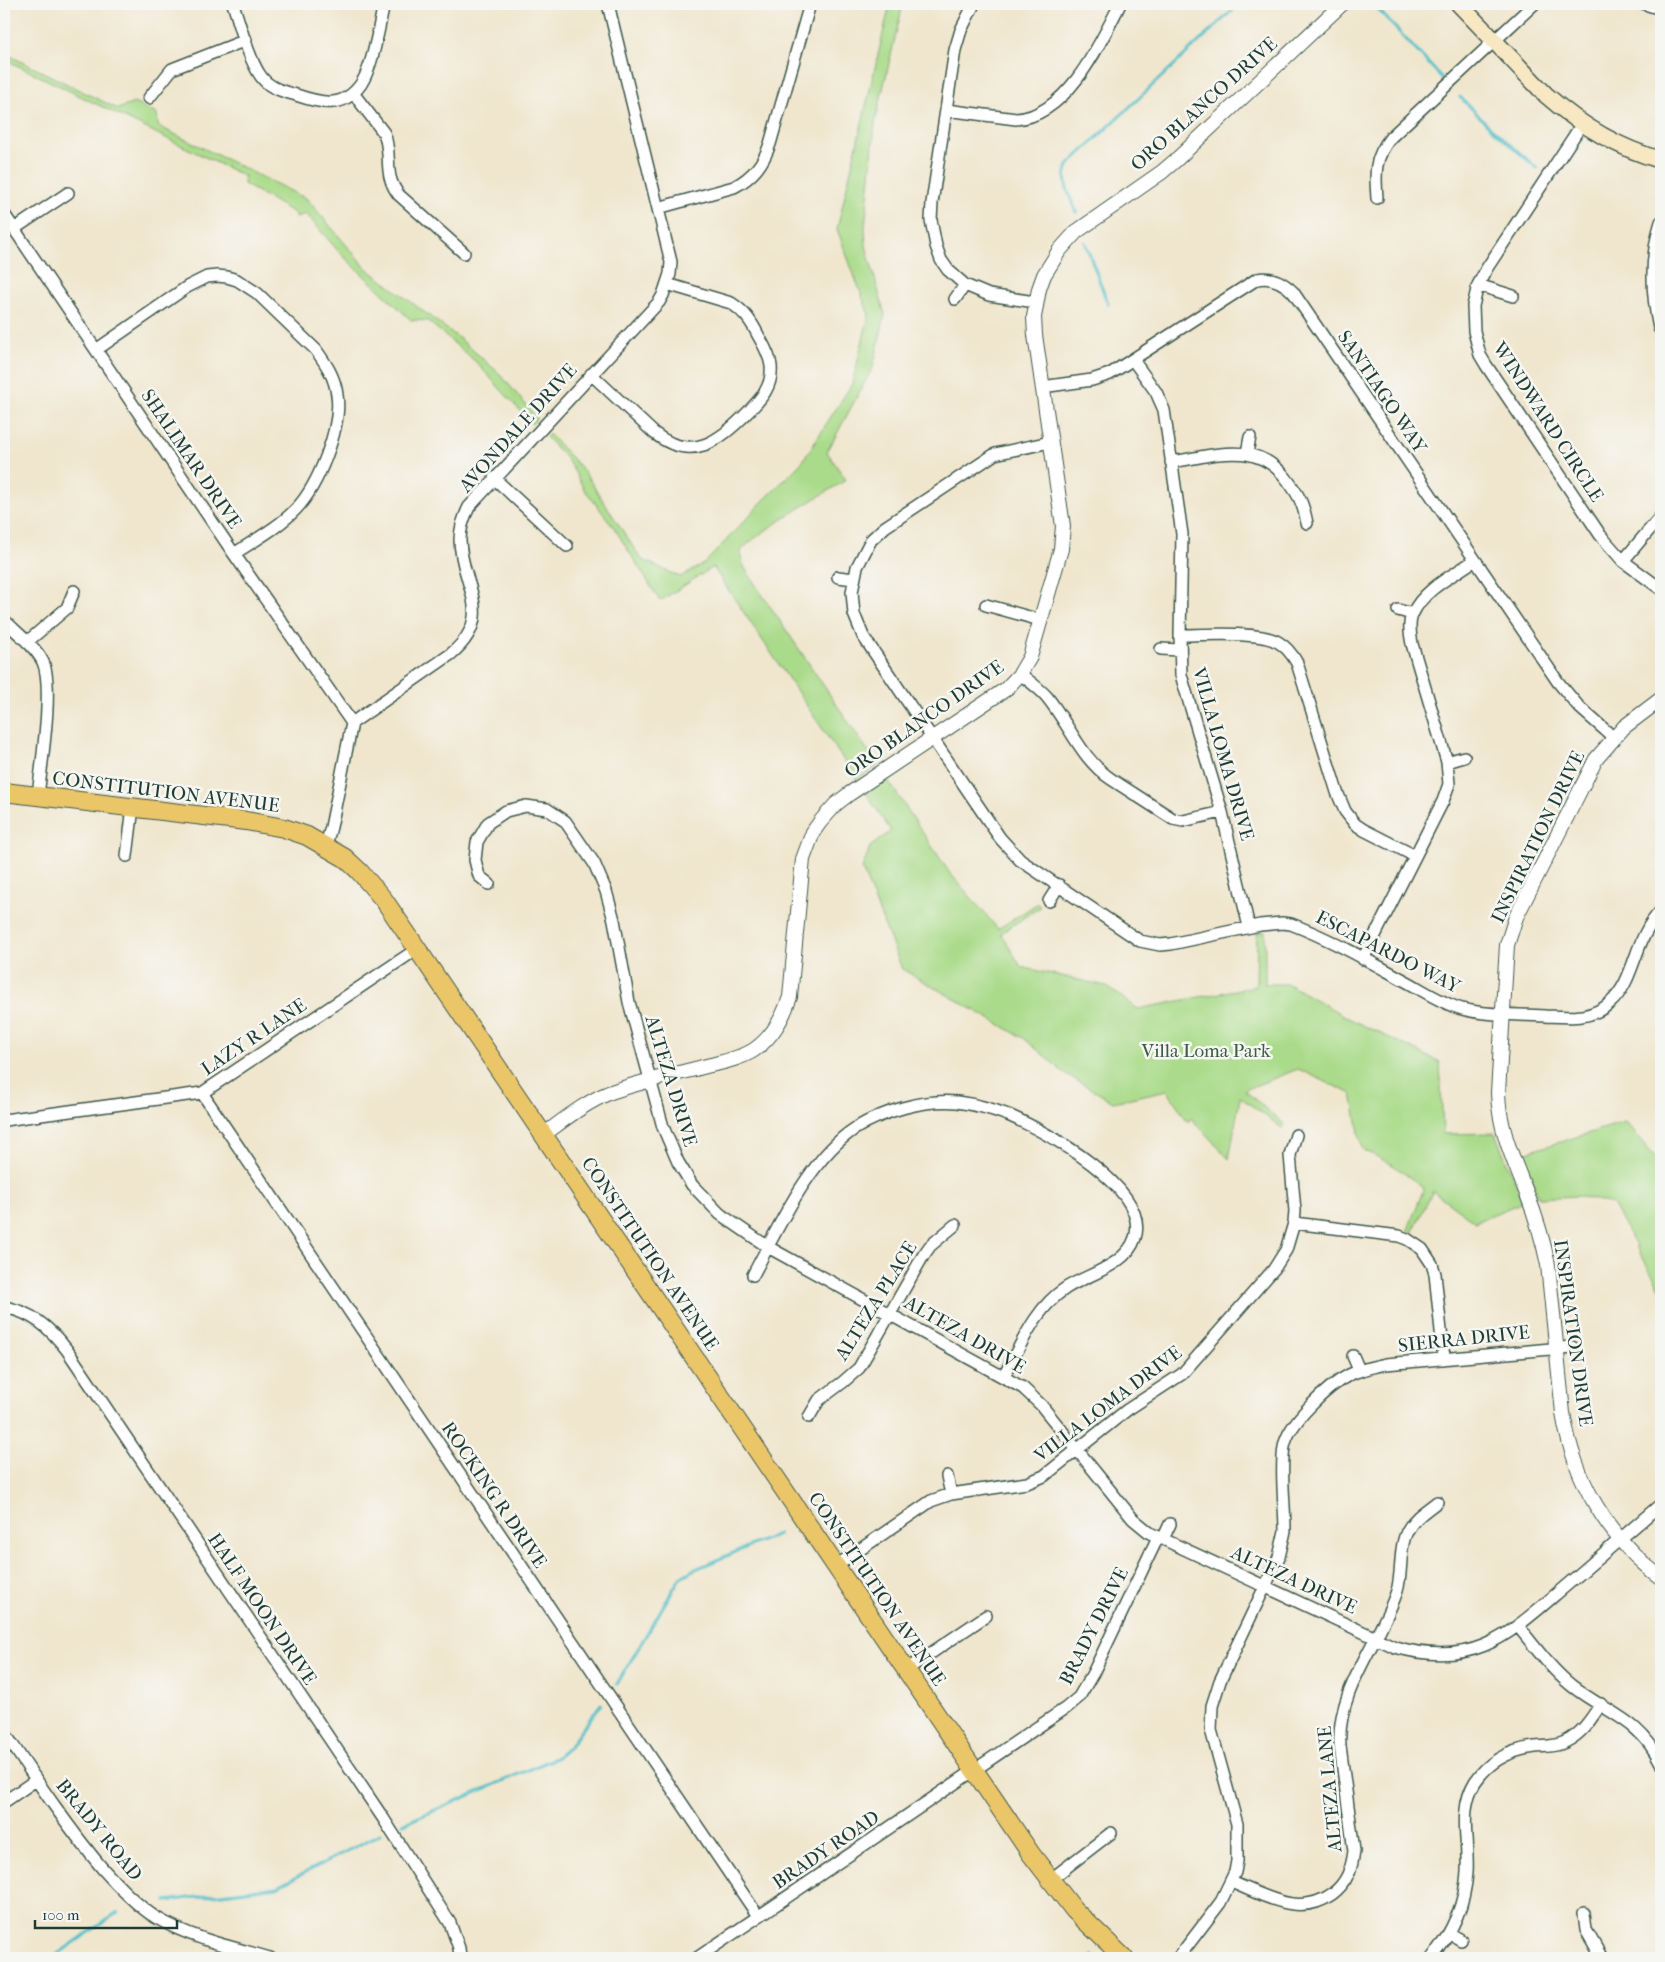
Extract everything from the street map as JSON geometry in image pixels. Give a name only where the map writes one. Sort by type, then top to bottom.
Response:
[{"type":"main road","points":[[1459,4],[1546,95],[1582,124],[1604,138],[1628,149],[1661,160]]},
{"type":"main road","name":"CONSTITUTION AVENUE","points":[[4,792],[260,823],[307,836],[326,845],[345,858],[372,885],[1050,1880],[1095,1932],[1124,1958]]},
{"type":"street","points":[[233,4],[259,75],[270,86],[319,102],[338,101],[354,93],[364,80],[384,4]]},
{"type":"street","name":"AVONDALE DRIVE","points":[[352,722],[450,654],[466,640],[474,610],[474,598],[461,548],[462,527],[469,507],[659,302],[667,284],[671,262],[608,4]]},
{"type":"street","points":[[658,208],[734,187],[744,182],[760,166],[770,144],[810,4]]},
{"type":"street","points":[[974,4],[958,39],[932,203],[932,235],[941,260],[956,278],[965,285],[989,295],[1035,302]]},
{"type":"street","points":[[946,110],[1016,119],[1028,118],[1039,114],[1056,100],[1089,64],[1120,4]]},
{"type":"street","name":"ORO BLANCO DRIVE","points":[[543,1135],[596,1099],[650,1080],[744,1055],[754,1050],[774,1031],[790,997],[800,873],[813,832],[836,804],[994,697],[1020,674],[1030,657],[1063,537],[1062,513],[1050,442],[1035,326],[1035,302],[1044,275],[1066,241],[1083,226],[1162,172],[1176,160],[1342,4]]},
{"type":"street","points":[[1377,198],[1376,164],[1384,145],[1534,4]]},
{"type":"street","points":[[1645,4],[1661,9]]},
{"type":"street","points":[[149,98],[172,69],[246,40]]},
{"type":"street","points":[[354,93],[384,133],[387,140],[388,172],[394,188],[399,195],[464,253]]},
{"type":"street","name":"WINDWARD CIRCLE","points":[[1582,124],[1487,268],[1478,285],[1473,306],[1474,331],[1480,355],[1601,536],[1623,561],[1661,589]]},
{"type":"street","points":[[14,229],[68,192]]},
{"type":"street","name":"SHALIMAR DRIVE","points":[[4,214],[234,554],[352,722]]},
{"type":"street","points":[[1659,328],[1652,287],[1655,246],[1661,222]]},
{"type":"street","points":[[96,350],[187,287],[207,278],[227,277],[237,280],[257,293],[324,360],[334,382],[338,406],[334,428],[314,483],[307,496],[289,516],[234,554]]},
{"type":"street","name":"SANTIAGO WAY","points":[[1042,386],[1102,378],[1133,360],[1257,279],[1272,279],[1287,285],[1568,695],[1613,737]]},
{"type":"street","points":[[591,374],[664,442],[680,447],[700,446],[721,438],[760,400],[769,385],[771,366],[769,356],[750,320],[731,303],[667,284]]},
{"type":"street","points":[[955,299],[965,285]]},
{"type":"street","points":[[1478,285],[1512,296]]},
{"type":"street","name":"VILLA LOMA DRIVE","points":[[1133,360],[1160,401],[1165,415],[1182,541],[1179,650],[1181,675],[1222,812],[1250,927]]},
{"type":"street","points":[[1247,453],[1250,437]]},
{"type":"street","name":"ESCAPARDO WAY","points":[[1050,442],[995,454],[885,527],[866,547],[854,579],[853,604],[857,625],[1005,846],[1020,860],[1132,937],[1150,944],[1171,944],[1272,923],[1292,924],[1363,958],[1450,1005],[1473,1012],[1577,1018],[1600,1011],[1617,997],[1624,987],[1640,942],[1651,922],[1661,911]]},
{"type":"street","points":[[1171,462],[1230,453],[1247,453],[1264,459],[1281,472],[1303,504],[1307,523]]},
{"type":"street","points":[[494,478],[567,546]]},
{"type":"street","points":[[1623,561],[1661,516]]},
{"type":"street","points":[[1363,958],[1447,792],[1449,775],[1447,762],[1412,644],[1410,632],[1412,614],[1431,590],[1475,560]]},
{"type":"street","points":[[838,577],[854,579]]},
{"type":"street","points":[[27,642],[67,608],[74,591]]},
{"type":"street","points":[[986,605],[1040,620]]},
{"type":"street","points":[[1398,610],[1412,614]]},
{"type":"street","points":[[4,620],[27,642],[42,661],[46,671],[48,683],[38,796]]},
{"type":"street","points":[[1180,635],[1267,638],[1276,641],[1292,654],[1344,821],[1415,856]]},
{"type":"street","points":[[1161,650],[1179,650]]},
{"type":"street","points":[[1020,674],[1044,694],[1088,758],[1101,773],[1173,819],[1183,821],[1222,812]]},
{"type":"street","name":"INSPIRATION DRIVE","points":[[1661,699],[1633,719],[1613,737],[1596,759],[1516,917],[1507,945],[1499,1107],[1506,1140],[1545,1247],[1566,1430],[1575,1463],[1598,1511],[1634,1555],[1661,1578]]},
{"type":"street","points":[[326,845],[332,827],[352,722]]},
{"type":"street","points":[[1447,762],[1464,756]]},
{"type":"street","name":"ALTEZA DRIVE","points":[[490,884],[479,876],[476,869],[475,850],[482,831],[496,816],[516,808],[538,806],[548,809],[557,815],[573,830],[594,863],[610,903],[629,1002],[667,1140],[688,1179],[702,1196],[720,1214],[768,1247],[1004,1376],[1034,1397],[1133,1519],[1141,1527],[1160,1538],[1395,1647],[1428,1654],[1458,1654],[1495,1641],[1518,1626],[1661,1504]]},
{"type":"street","points":[[127,856],[132,807]]},
{"type":"street","points":[[1049,901],[1059,885]]},
{"type":"street","name":"LAZY R LANE","points":[[4,1120],[202,1093],[417,949]]},
{"type":"street","name":"ROCKING R DRIVE","points":[[202,1093],[758,1916]]},
{"type":"street","points":[[753,1275],[809,1175],[825,1154],[844,1136],[880,1116],[926,1104],[955,1102],[1006,1114],[1061,1142],[1091,1164],[1122,1191],[1134,1209],[1136,1227],[1135,1238],[1124,1255],[1066,1288],[1042,1309],[1004,1376]]},
{"type":"street","name":"VILLA LOMA DRIVE","points":[[836,1566],[931,1501],[951,1494],[1018,1485],[1035,1481],[1044,1476],[1127,1410],[1172,1381],[1191,1366],[1280,1260],[1290,1239],[1295,1211],[1290,1155],[1296,1135]]},
{"type":"street","points":[[1294,1223],[1391,1234],[1407,1239],[1422,1249],[1432,1264],[1435,1274],[1444,1359]]},
{"type":"street","name":"ALTEZA PLACE","points":[[809,1417],[819,1400],[859,1368],[930,1246],[954,1226]]},
{"type":"street","name":"HALF MOON DRIVE","points":[[4,1307],[26,1313],[40,1322],[67,1350],[383,1818],[450,1923],[459,1948],[460,1958]]},
{"type":"street","name":"SIERRA DRIVE","points":[[1178,1958],[1220,1903],[1231,1882],[1237,1861],[1237,1824],[1211,1730],[1212,1706],[1220,1681],[1279,1557],[1285,1531],[1283,1456],[1287,1436],[1318,1399],[1347,1376],[1359,1370],[1386,1364],[1572,1347]]},
{"type":"street","points":[[1353,1356],[1359,1370]]},
{"type":"street","points":[[947,1476],[951,1494]]},
{"type":"street","name":"ALTEZA LANE","points":[[1231,1882],[1284,1904],[1302,1906],[1321,1902],[1342,1885],[1348,1876],[1353,1864],[1354,1851],[1339,1733],[1341,1713],[1397,1591],[1405,1536],[1409,1527],[1437,1502]]},
{"type":"street","name":"BRADY DRIVE","points":[[974,1771],[1051,1720],[1079,1697],[1093,1673],[1160,1538],[1170,1524]]},
{"type":"street","points":[[906,1670],[986,1616]]},
{"type":"street","points":[[1518,1626],[1559,1675],[1575,1688],[1638,1730],[1651,1745],[1661,1763]]},
{"type":"street","points":[[1432,1958],[1449,1933],[1459,1910],[1465,1886],[1467,1871],[1465,1813],[1470,1792],[1475,1783],[1490,1766],[1511,1752],[1553,1746],[1573,1738],[1580,1732],[1601,1704]]},
{"type":"street","name":"BRADY ROAD","points":[[4,1732],[71,1830],[105,1871],[133,1900],[154,1916],[193,1936],[270,1958]]},
{"type":"street","name":"BRADY ROAD","points":[[697,1958],[974,1771]]},
{"type":"street","points":[[4,1802],[36,1780]]},
{"type":"street","points":[[1050,1880],[1111,1832]]},
{"type":"street","points":[[1584,1912],[1586,1930],[1602,1958]]},
{"type":"street","points":[[1449,1933],[1461,1940]]},
{"type":"green space","points":[[890,4],[903,4],[875,123],[865,228],[866,246],[885,315],[873,367],[827,452],[846,480],[756,537],[741,552],[743,565],[755,584],[878,766],[857,780],[713,567],[660,601],[613,526],[584,489],[565,457],[546,437],[549,434],[583,470],[641,559],[680,577],[705,563],[802,462],[852,384],[869,315],[837,229]]},
{"type":"green space","points":[[4,53],[118,109],[134,103],[157,114],[158,126],[307,199],[366,268],[460,339],[500,374],[537,418],[532,424],[476,362],[428,321],[411,320],[340,253],[306,214],[296,217],[296,214],[244,184],[244,176],[4,59]]},
{"type":"green space","name":"Villa Loma Park","points":[[887,779],[949,872],[998,929],[1038,903],[1040,907],[1001,933],[1021,967],[1106,986],[1138,1009],[1256,986],[1257,933],[1265,931],[1265,984],[1288,984],[1348,1018],[1440,1062],[1443,1134],[1495,1133],[1523,1202],[1475,1222],[1433,1191],[1412,1233],[1407,1232],[1424,1188],[1393,1165],[1362,1149],[1352,1094],[1298,1069],[1244,1090],[1285,1125],[1282,1128],[1240,1097],[1229,1159],[1191,1118],[1188,1122],[1167,1090],[1113,1102],[1063,1072],[1025,1039],[902,969],[862,869],[870,847],[891,831],[866,793]]},
{"type":"green space","points":[[1625,1122],[1661,1164],[1661,1290],[1612,1204],[1578,1196],[1539,1198],[1521,1154]]},
{"type":"waterway","points":[[1076,212],[1065,176],[1069,164],[1239,4]]},
{"type":"waterway","points":[[1373,4],[1442,78]]},
{"type":"waterway","points":[[1460,97],[1492,129],[1537,168]]},
{"type":"waterway","points":[[1085,242],[1108,304]]},
{"type":"waterway","points":[[617,1684],[680,1578],[691,1571],[778,1534]]},
{"type":"waterway","points":[[403,1824],[556,1758],[569,1747],[601,1704]]},
{"type":"waterway","points":[[166,1901],[277,1887],[380,1834]]},
{"type":"waterway","points":[[52,1958],[118,1912]]}]
